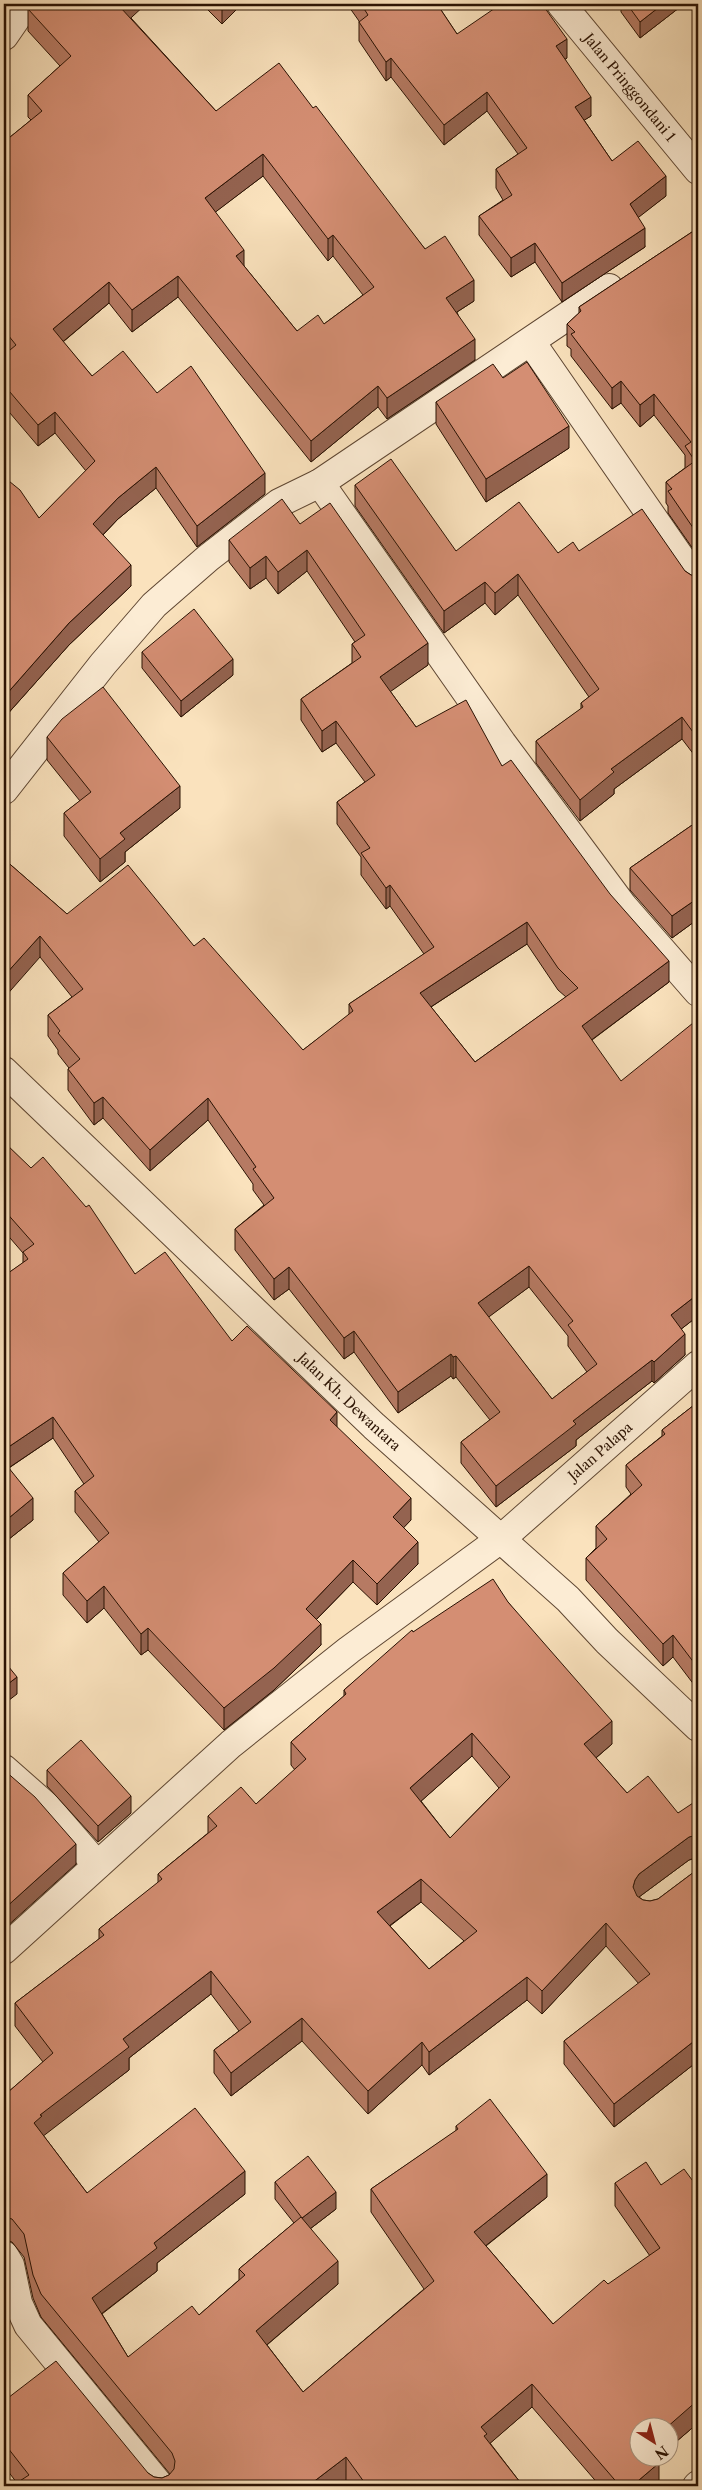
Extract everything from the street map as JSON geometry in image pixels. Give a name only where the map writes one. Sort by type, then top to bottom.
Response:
[{"type":"street","points":[[4,36],[25,4]]},
{"type":"street","name":"Jalan Pringgondani 1","points":[[561,4],[698,170]]},
{"type":"street","points":[[4,790],[103,664],[154,605],[208,558],[279,502],[320,483],[634,272]]},
{"type":"street","points":[[531,342],[698,583]]},
{"type":"street","points":[[320,483],[502,743],[623,906],[698,992]]},
{"type":"street","name":"Jalan Kh. Dewantara","points":[[4,1071],[374,1426],[502,1538],[568,1599],[607,1641],[698,1727]]},
{"type":"street","name":"Jalan Palapa","points":[[4,1950],[231,1744],[349,1650],[502,1538],[698,1365]]},
{"type":"street","points":[[4,1769],[46,1806],[97,1865]]},
{"type":"street","points":[[4,2255],[10,2265],[18,2303],[28,2325],[160,2486]]},
{"type":"building","points":[[34,4],[124,4],[120,7],[216,111],[279,63],[313,108],[316,106],[425,249],[445,236],[474,280],[446,298],[475,339],[387,398],[378,386],[311,441],[178,276],[132,310],[109,282],[53,329],[92,376],[123,351],[157,393],[191,366],[265,473],[197,526],[156,467],[118,498],[93,524],[131,565],[69,623],[4,697],[4,477],[20,490],[39,518],[95,461],[55,412],[38,425],[4,385],[4,355],[16,345],[4,330],[4,142],[42,111],[28,95],[71,56],[28,9]],"holes":[[[263,154],[328,239],[333,235],[374,287],[324,324],[318,315],[297,331],[236,256],[244,250],[205,198]]]},
{"type":"building","points":[[361,4],[437,4],[457,34],[501,4],[542,4],[567,39],[556,46],[591,97],[575,107],[612,161],[638,141],[666,176],[630,204],[645,228],[562,283],[535,243],[511,258],[479,216],[512,195],[496,169],[527,148],[487,92],[444,125],[391,58],[386,62],[359,22],[368,15]]},
{"type":"building","points":[[627,4],[663,4],[640,22]]},
{"type":"building","points":[[698,228],[698,535],[668,491],[672,489],[666,482],[695,461],[685,446],[691,442],[654,394],[640,405],[621,381],[612,388],[571,334],[575,332],[567,324],[581,311],[579,307]]},
{"type":"building","points":[[527,362],[569,426],[486,479],[436,402],[493,364],[503,378]]},
{"type":"building","points":[[391,459],[456,551],[519,502],[558,553],[573,542],[579,551],[642,509],[685,571],[698,577],[698,739],[682,717],[611,769],[614,772],[580,800],[536,741],[583,707],[581,703],[599,689],[518,574],[495,593],[485,582],[444,611],[355,485]]},
{"type":"building","points":[[282,499],[300,524],[330,503],[428,643],[380,677],[416,727],[466,700],[502,766],[511,760],[610,894],[669,961],[582,1026],[621,1081],[698,1019],[698,1294],[671,1315],[685,1334],[654,1362],[652,1360],[573,1421],[576,1424],[496,1486],[461,1442],[500,1412],[456,1356],[453,1357],[451,1354],[398,1392],[354,1331],[344,1338],[289,1267],[274,1279],[235,1229],[274,1198],[253,1169],[256,1167],[208,1098],[150,1150],[103,1097],[94,1103],[68,1069],[80,1059],[58,1033],[60,1031],[48,1015],[83,989],[40,936],[4,976],[4,859],[67,914],[128,865],[194,946],[204,938],[303,1050],[353,1011],[349,1004],[434,947],[390,885],[386,888],[361,853],[370,848],[337,802],[375,775],[336,721],[322,731],[301,699],[361,657],[352,644],[365,635],[307,550],[278,572],[266,556],[250,568],[229,540]],"holes":[[[527,922],[558,968],[578,988],[475,1062],[420,993]],[[529,1266],[573,1321],[568,1325],[597,1364],[552,1399],[478,1303]]]},
{"type":"building","points":[[194,609],[233,659],[181,701],[142,652]]},
{"type":"building","points":[[103,687],[180,786],[120,833],[125,839],[100,859],[64,813],[91,792],[47,737],[62,719]]},
{"type":"building","points":[[698,821],[698,898],[672,916],[630,868]]},
{"type":"building","points":[[4,1142],[31,1168],[43,1157],[86,1207],[89,1205],[135,1274],[165,1252],[232,1341],[247,1326],[337,1412],[330,1420],[411,1498],[393,1517],[418,1542],[377,1584],[353,1560],[306,1609],[321,1624],[274,1668],[224,1708],[148,1628],[141,1634],[104,1586],[87,1601],[63,1573],[109,1533],[75,1491],[94,1476],[53,1417],[4,1450],[4,1276],[28,1259],[23,1252],[34,1244],[4,1210]]},
{"type":"building","points":[[698,1402],[698,1668],[673,1635],[663,1644],[586,1558],[607,1539],[596,1526],[642,1485],[626,1465],[665,1434],[662,1430]]},
{"type":"building","points":[[4,1462],[33,1498],[4,1522]]},
{"type":"building","points":[[493,1579],[508,1602],[612,1721],[584,1744],[627,1793],[648,1776],[678,1813],[696,1801],[698,1805],[698,1835],[689,1837],[639,1874],[633,1887],[637,1896],[643,1900],[658,1899],[698,1869],[698,2038],[614,2104],[564,2041],[650,1974],[606,1923],[542,1991],[527,1977],[429,2052],[422,2042],[368,2091],[302,2018],[231,2073],[214,2050],[251,2022],[211,1971],[123,2039],[129,2047],[40,2115],[42,2116],[34,2123],[87,2193],[195,2108],[245,2171],[154,2243],[157,2248],[92,2298],[128,2357],[192,2306],[199,2315],[245,2275],[239,2269],[301,2217],[338,2261],[256,2331],[303,2392],[434,2281],[371,2189],[458,2129],[456,2126],[490,2099],[547,2174],[474,2232],[553,2324],[604,2280],[608,2284],[660,2248],[615,2183],[646,2162],[661,2185],[684,2169],[698,2188],[698,2382],[694,2385],[698,2390],[698,2400],[677,2418],[630,2418],[630,2468],[653,2468],[632,2486],[620,2486],[532,2384],[481,2427],[487,2434],[484,2436],[523,2486],[367,2486],[346,2457],[308,2486],[12,2486],[29,2475],[4,2443],[4,2401],[56,2361],[148,2473],[154,2477],[162,2478],[169,2475],[174,2469],[175,2461],[172,2453],[41,2294],[33,2275],[24,2234],[12,2219],[4,2217],[4,2089],[7,2093],[53,2053],[15,2003],[104,1935],[99,1929],[162,1879],[158,1874],[217,1826],[208,1816],[241,1787],[256,1804],[306,1759],[291,1742],[346,1694],[344,1690],[412,1630],[413,1632]],"holes":[[[472,1733],[510,1777],[450,1838],[410,1788]],[[421,1879],[477,1931],[429,1969],[377,1912]]]},
{"type":"building","points":[[4,1661],[17,1677],[4,1687]]},
{"type":"building","points":[[81,1740],[131,1796],[98,1826],[47,1770]]},
{"type":"building","points":[[4,1770],[35,1797],[76,1844],[4,1909]]},
{"type":"building","points":[[308,2156],[336,2192],[302,2218],[275,2182]]},
{"type":"building","points":[[4,2281],[7,2293],[4,2295]]}]
